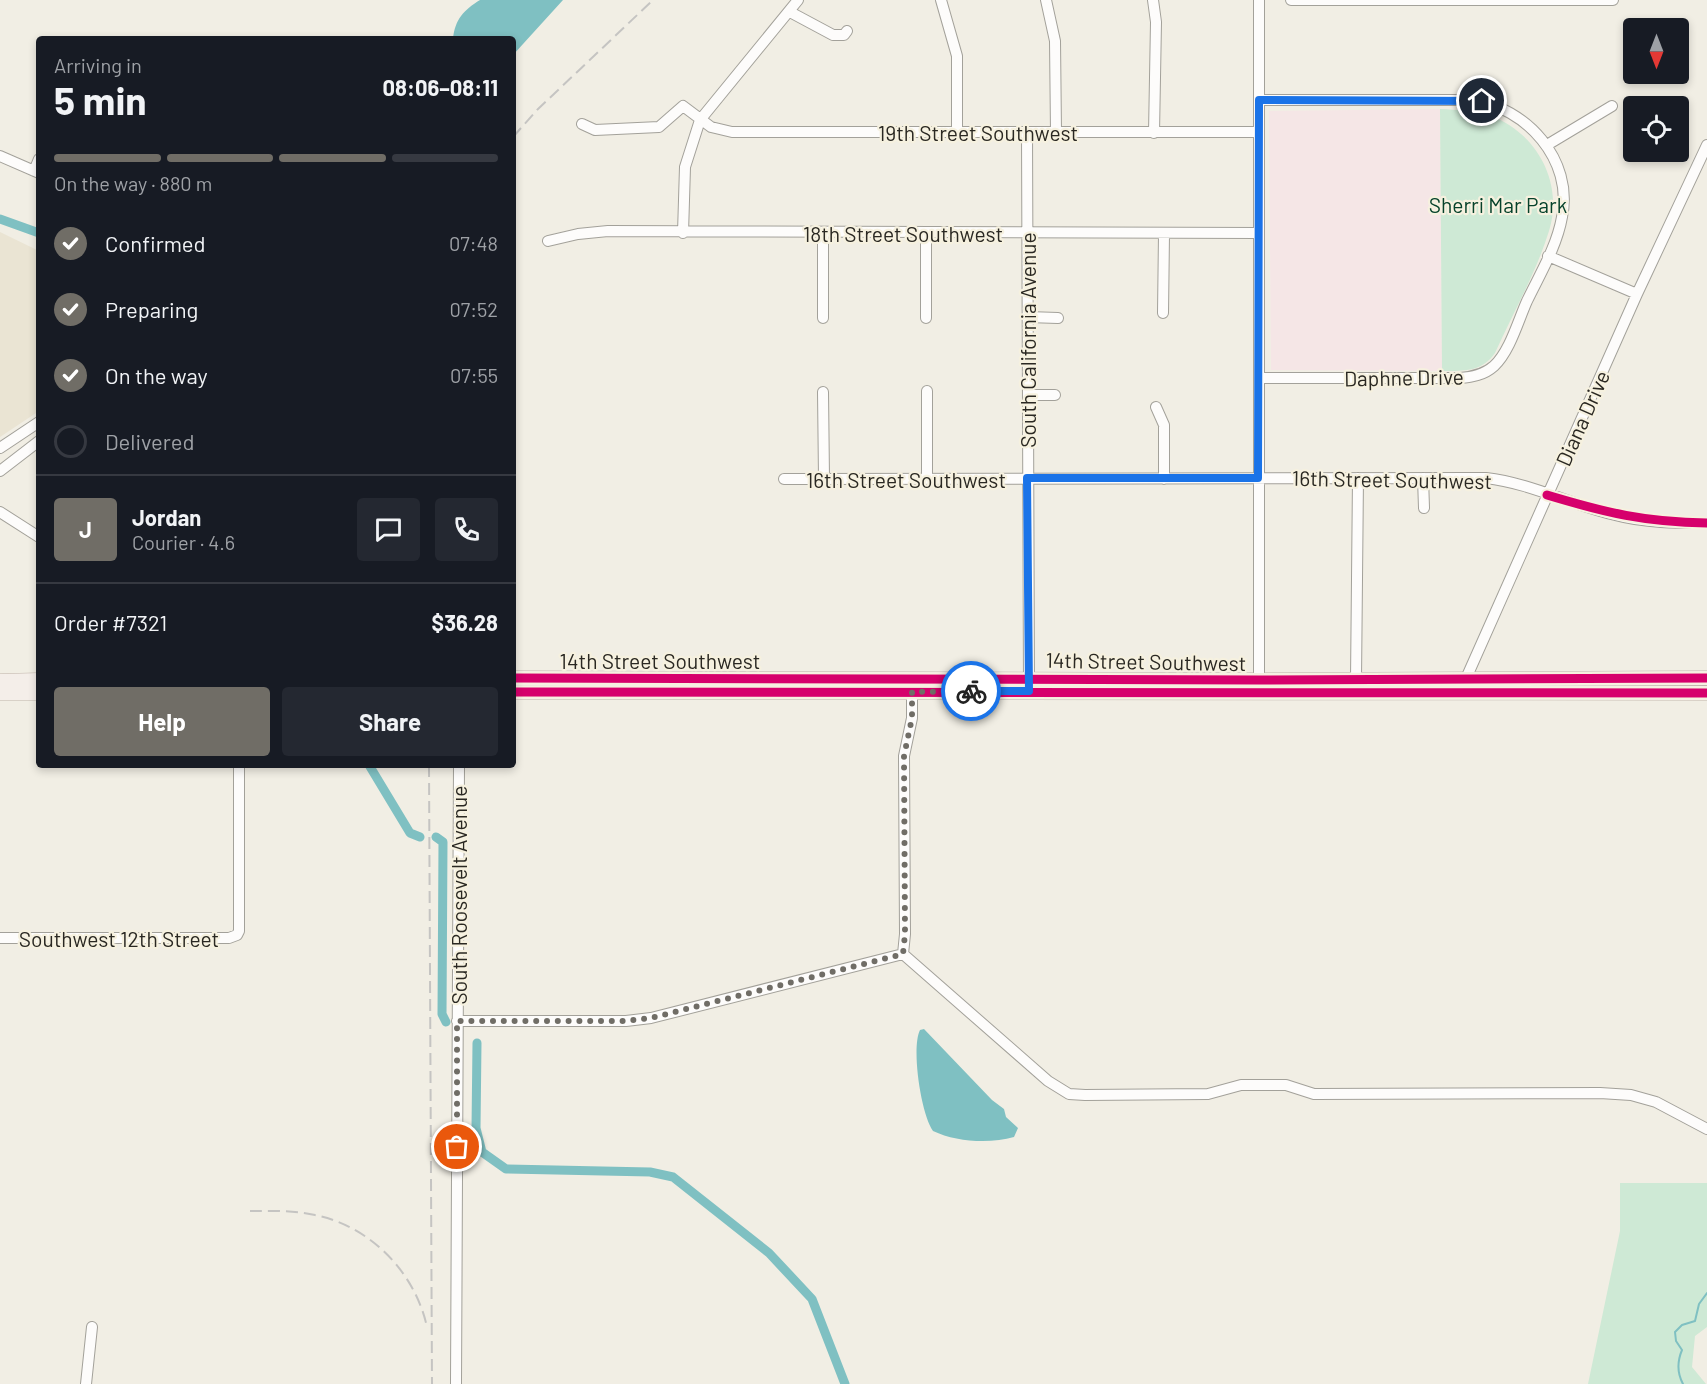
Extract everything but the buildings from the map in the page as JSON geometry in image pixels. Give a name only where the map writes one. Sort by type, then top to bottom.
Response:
[{"type":"main road","name":"14th Street Southwest","points":[[516,678],[912,685]]},
{"type":"main road","name":"14th Street Southwest","points":[[516,692],[1029,684],[1462,686],[1707,678]]},
{"type":"main road","points":[[0,681],[36,680]]},
{"type":"main road","name":"14th Street Southwest","points":[[1259,686],[1356,680],[1462,686],[1707,693]]},
{"type":"main road","points":[[0,693],[36,693]]},
{"type":"street","points":[[683,233],[686,167],[700,120],[798,0]]},
{"type":"street","points":[[941,0],[957,56],[957,132]]},
{"type":"street","points":[[1046,0],[1056,41],[1056,132]]},
{"type":"street","points":[[1153,0],[1156,22],[1154,133]]},
{"type":"street","points":[[1259,0],[1259,686]]},
{"type":"street","points":[[1291,0],[1613,0]]},
{"type":"street","points":[[790,12],[833,35],[844,35],[847,31]]},
{"type":"street","points":[[1259,100],[1482,101],[1516,115],[1547,145],[1612,106]]},
{"type":"street","name":"19th Street Southwest","points":[[582,124],[594,130],[659,127],[683,106],[713,127],[732,132],[1258,132]]},
{"type":"street","name":"South California Avenue","points":[[1027,132],[1029,684]]},
{"type":"street","name":"Daphne Drive","points":[[1260,378],[1460,378],[1481,374],[1495,365],[1503,353],[1558,232],[1563,206],[1556,165],[1547,145]]},
{"type":"street","name":"Diana Drive","points":[[1462,686],[1637,294],[1707,145]]},
{"type":"street","points":[[0,156],[36,172]]},
{"type":"street","name":"18th Street Southwest","points":[[548,241],[578,234],[609,231],[1259,233]]},
{"type":"street","points":[[823,233],[823,318]]},
{"type":"street","points":[[926,233],[926,318]]},
{"type":"street","points":[[1163,313],[1164,234]]},
{"type":"street","points":[[1548,256],[1637,294]]},
{"type":"street","points":[[1028,317],[1058,318]]},
{"type":"street","points":[[927,391],[927,478]]},
{"type":"street","points":[[823,392],[824,478]]},
{"type":"street","points":[[1028,395],[1054,395]]},
{"type":"street","points":[[1156,407],[1164,425],[1164,479]]},
{"type":"street","points":[[0,448],[36,424]]},
{"type":"street","points":[[0,471],[36,443]]},
{"type":"street","points":[[1356,680],[1358,478]]},
{"type":"street","points":[[1424,478],[1424,508]]},
{"type":"street","name":"16th Street Southwest","points":[[784,479],[1424,478],[1500,480],[1632,519],[1667,523],[1707,523]]},
{"type":"street","points":[[0,512],[36,535]]},
{"type":"street","points":[[903,954],[905,934],[904,756],[912,718],[912,685]]},
{"type":"street","name":"Southwest 12th Street","points":[[0,938],[229,938],[237,935],[239,931],[239,768]]},
{"type":"street","name":"South Roosevelt Avenue","points":[[456,1384],[459,768]]},
{"type":"street","points":[[457,1021],[626,1021],[651,1018],[903,954]]},
{"type":"street","points":[[903,954],[1048,1081],[1069,1095],[1208,1094],[1241,1085],[1286,1086],[1314,1094],[1600,1093],[1631,1095],[1656,1102],[1707,1129]]},
{"type":"street","points":[[86,1384],[92,1327]]},
{"type":"shaded area","points":[[1440,109],[1442,371],[1271,370],[1269,111]]},
{"type":"shaded area","points":[[0,232],[36,250],[36,413],[0,437]]},
{"type":"green space","name":"Sherri Mar Park","points":[[1440,109],[1485,114],[1522,134],[1534,147],[1543,162],[1553,195],[1553,213],[1544,247],[1495,353],[1484,364],[1465,370],[1442,371]]},
{"type":"green space","points":[[1620,1183],[1707,1183],[1707,1327],[1695,1336],[1692,1367],[1706,1384],[1588,1384],[1620,1231]]},
{"type":"water","points":[[480,0],[563,0],[516,52],[516,36],[454,36],[461,16]]},
{"type":"water","points":[[924,1029],[992,1100],[1004,1109],[1006,1117],[1018,1128],[1014,1137],[994,1141],[973,1141],[952,1138],[933,1131],[921,1096],[917,1065],[917,1039],[920,1030]]},
{"type":"waterway","points":[[0,219],[36,232]]},
{"type":"waterway","points":[[371,768],[410,833],[420,837]]},
{"type":"waterway","points":[[436,837],[443,842],[442,1014],[446,1022]]},
{"type":"waterway","points":[[477,1043],[476,1128],[482,1152],[506,1169],[650,1172],[673,1177],[769,1253],[812,1299],[845,1384]]},
{"type":"waterway","points":[[1683,1384],[1678,1367],[1682,1350],[1676,1341],[1675,1332],[1682,1325],[1695,1321],[1699,1304],[1707,1293]]},
{"type":"railway","points":[[516,134],[537,110],[653,0]]},
{"type":"railway","points":[[429,768],[432,1384]]},
{"type":"railway","points":[[250,1211],[315,1215],[354,1229],[387,1254],[401,1270],[421,1307],[427,1327]]},
{"type":"cycle path","points":[[1547,495],[1626,515],[1664,521],[1707,523]]},
{"type":"cycle path","points":[[516,678],[1259,680],[1707,678]]},
{"type":"cycle path","points":[[516,692],[1707,693]]},
{"type":"way so far","points":[[457,1147],[457,1021],[626,1021],[651,1018],[903,954],[905,934],[904,756],[911,728],[912,692],[971,691]]},
{"type":"route","points":[[971,691],[1029,691],[1027,478],[1258,478],[1259,100],[1482,101]]}]
